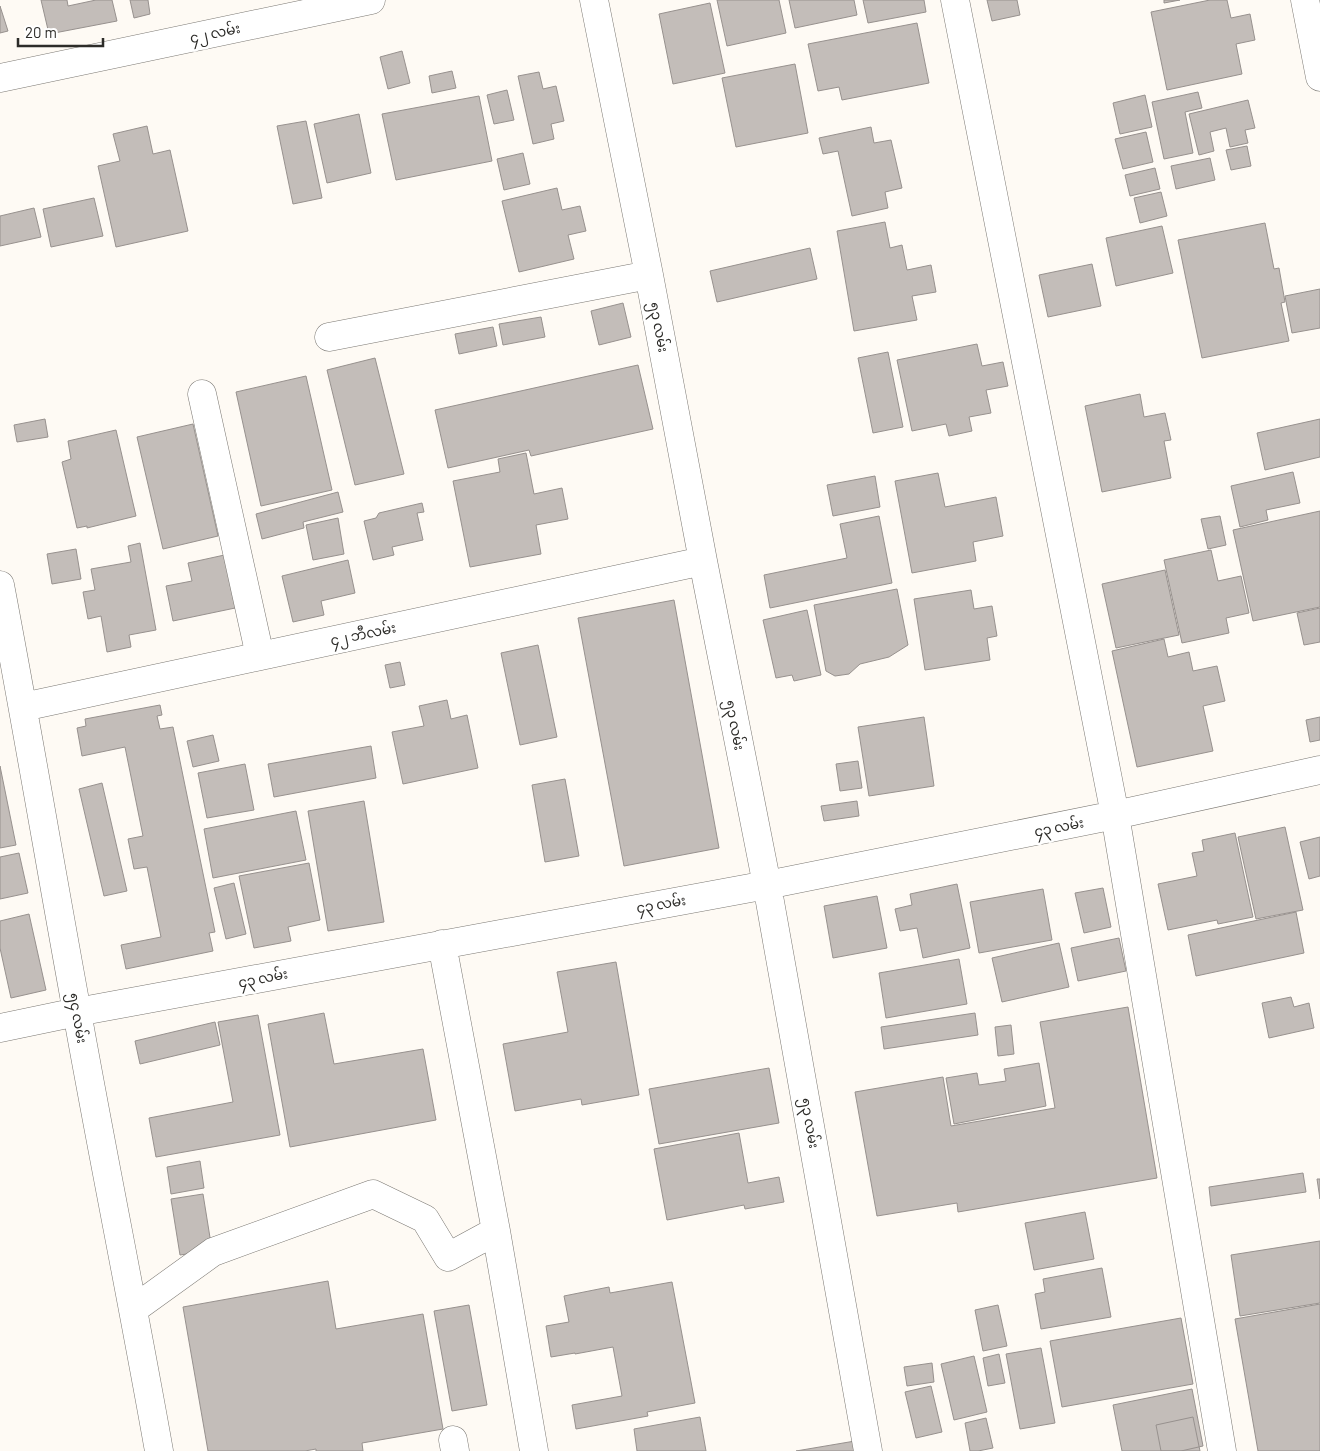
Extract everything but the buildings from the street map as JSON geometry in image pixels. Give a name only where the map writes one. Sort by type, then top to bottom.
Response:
[{"type":"street","name":"၄၂ လမ်း","points":[[0,78],[372,0]]},
{"type":"street","name":"၅၃ လမ်း","points":[[594,0],[649,275],[702,561],[767,885],[868,1451]]},
{"type":"street","points":[[956,0],[1115,816],[1222,1451]]},
{"type":"street","points":[[1305,0],[1320,77]]},
{"type":"street","points":[[329,337],[649,275]]},
{"type":"street","points":[[202,394],[260,656]]},
{"type":"street","name":"၄၂ ဘီလမ်း","points":[[23,707],[702,561]]},
{"type":"street","name":"၅၄ လမ်း","points":[[0,585],[77,1012],[134,1310],[158,1451]]},
{"type":"street","name":"၄၃ လမ်း","points":[[0,1028],[77,1012],[767,885],[1115,816],[1320,770]]},
{"type":"street","points":[[442,944],[496,1231],[534,1451]]},
{"type":"street","points":[[134,1310],[213,1252],[373,1194],[425,1220],[448,1258],[496,1231]]}]
